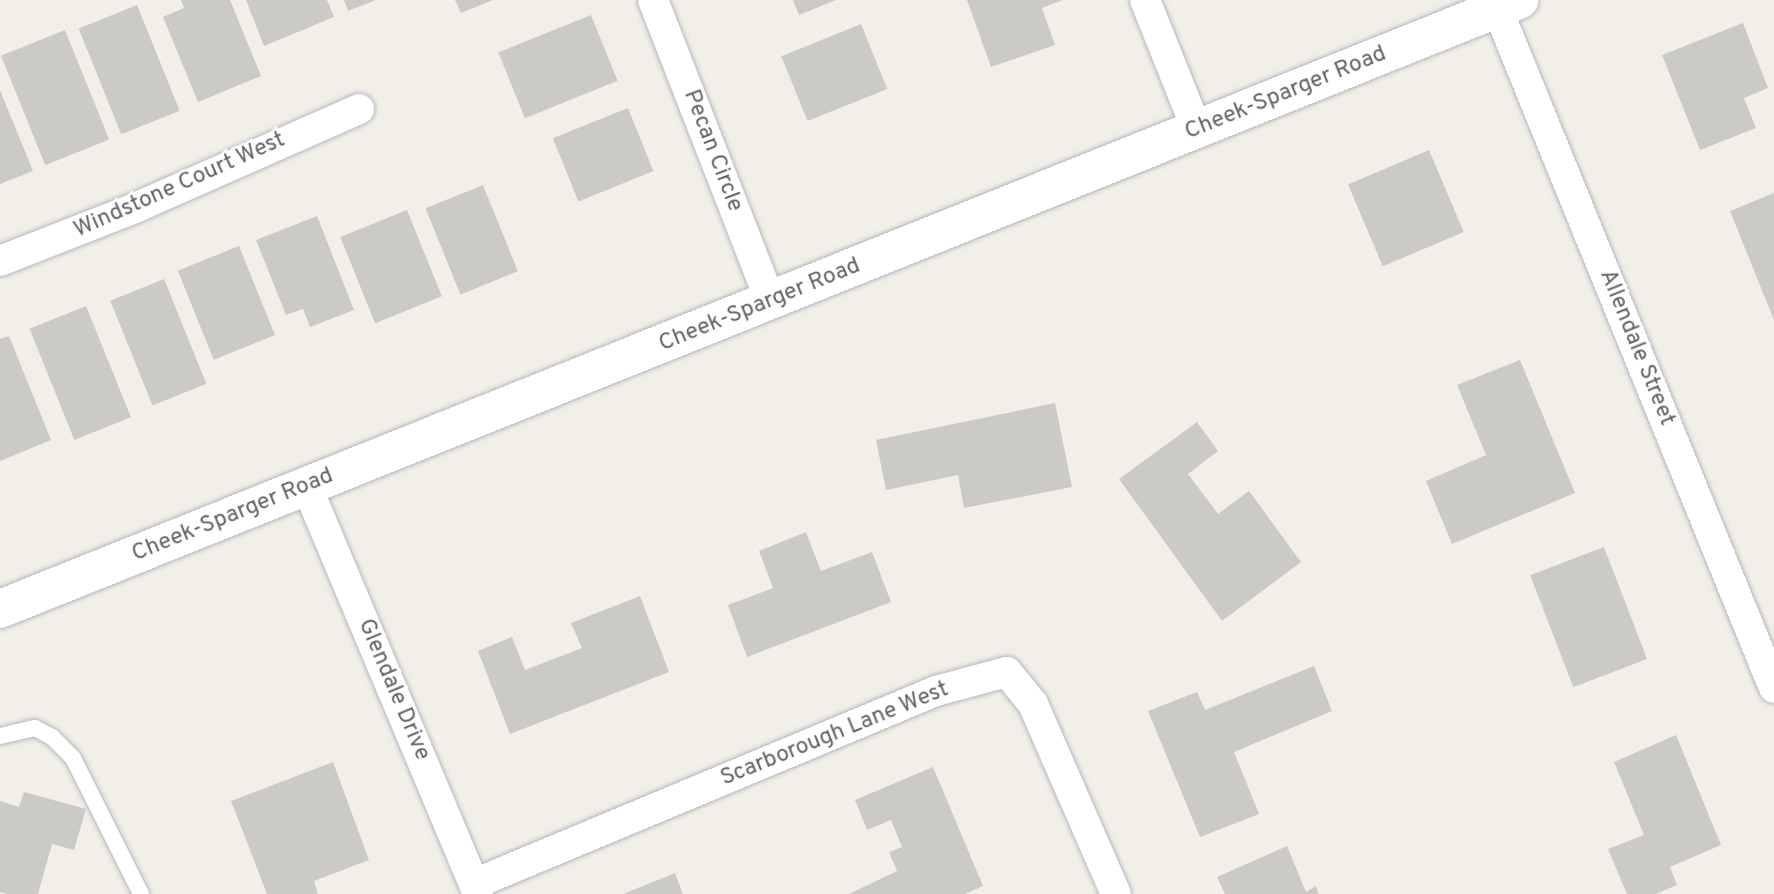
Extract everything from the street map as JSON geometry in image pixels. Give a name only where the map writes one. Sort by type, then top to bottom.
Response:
[{"type":"main road","name":"Cheek-Sparger Road","points":[[0,609],[771,302],[1508,4]]},
{"type":"street","name":"Pecan Circle","points":[[653,0],[771,302]]},
{"type":"street","points":[[1145,0],[1197,130]]},
{"type":"street","name":"Allendale Street","points":[[1508,4],[1774,688]]},
{"type":"street","name":"Windstone Court West","points":[[0,261],[359,109]]},
{"type":"street","name":"Glendale Drive","points":[[307,487],[476,889]]},
{"type":"street","name":"Scarborough Lane West","points":[[476,889],[936,691],[1007,672],[1033,704],[1116,894]]},
{"type":"lane","points":[[0,736],[35,728],[52,737],[73,758],[141,894]]},
{"type":"building","points":[[181,0],[230,0],[261,76],[198,102],[163,17],[184,8]]},
{"type":"building","points":[[246,0],[327,0],[334,17],[264,46]]},
{"type":"building","points":[[344,0],[376,0],[348,11]]},
{"type":"building","points":[[455,0],[493,0],[461,13]]},
{"type":"building","points":[[793,0],[836,0],[799,15]]},
{"type":"building","points":[[967,0],[1063,0],[1042,8],[1055,45],[991,67]]},
{"type":"building","points":[[137,5],[180,111],[121,134],[79,29]]},
{"type":"building","points":[[591,15],[618,81],[525,118],[498,52]]},
{"type":"building","points":[[1743,23],[1768,88],[1744,98],[1756,128],[1700,150],[1662,55]]},
{"type":"building","points":[[861,24],[887,89],[807,121],[781,56]]},
{"type":"building","points":[[65,30],[109,139],[45,165],[1,56]]},
{"type":"building","points":[[0,90],[33,171],[0,184]]},
{"type":"building","points":[[628,108],[653,171],[578,201],[553,138]]},
{"type":"building","points":[[1429,150],[1464,232],[1383,266],[1348,184]]},
{"type":"building","points":[[483,185],[518,271],[460,294],[426,208]]},
{"type":"building","points":[[1774,193],[1774,320],[1730,211]]},
{"type":"building","points":[[407,210],[442,296],[375,323],[340,237]]},
{"type":"building","points":[[317,216],[354,310],[310,327],[303,309],[286,315],[256,240]]},
{"type":"building","points":[[239,246],[275,335],[214,360],[178,271]]},
{"type":"building","points":[[164,279],[206,384],[153,405],[110,301]]},
{"type":"building","points":[[86,306],[131,417],[74,440],[29,329]]},
{"type":"building","points":[[9,336],[51,440],[0,461],[0,339]]},
{"type":"building","points":[[1520,360],[1575,493],[1452,544],[1426,481],[1486,455],[1457,385]]},
{"type":"building","points":[[1055,403],[1072,487],[964,508],[958,475],[886,490],[876,440]]},
{"type":"building","points":[[1197,422],[1218,451],[1188,474],[1218,514],[1249,491],[1301,562],[1222,621],[1119,479]]},
{"type":"building","points":[[806,532],[821,571],[872,552],[891,602],[747,657],[728,605],[773,588],[759,551]]},
{"type":"building","points":[[1604,547],[1647,659],[1573,687],[1530,575]]},
{"type":"building","points":[[640,596],[669,672],[510,734],[478,651],[512,637],[525,670],[582,648],[571,623]]},
{"type":"building","points":[[1314,666],[1332,711],[1234,752],[1259,814],[1200,837],[1148,711],[1197,692],[1205,710]]},
{"type":"building","points":[[1676,735],[1721,845],[1670,867],[1677,885],[1656,894],[1627,894],[1608,849],[1644,835],[1614,762]]},
{"type":"building","points":[[333,762],[369,860],[314,881],[318,894],[267,894],[231,801]]},
{"type":"building","points":[[933,767],[983,886],[965,894],[849,894],[897,871],[889,852],[902,847],[891,820],[867,830],[855,800]]},
{"type":"building","points":[[24,792],[86,809],[74,850],[52,844],[38,894],[8,894],[0,892],[0,801],[19,807]]},
{"type":"building","points":[[1287,846],[1306,892],[1316,886],[1319,894],[1225,894],[1217,877]]},
{"type":"building","points":[[675,873],[683,894],[623,894]]}]
